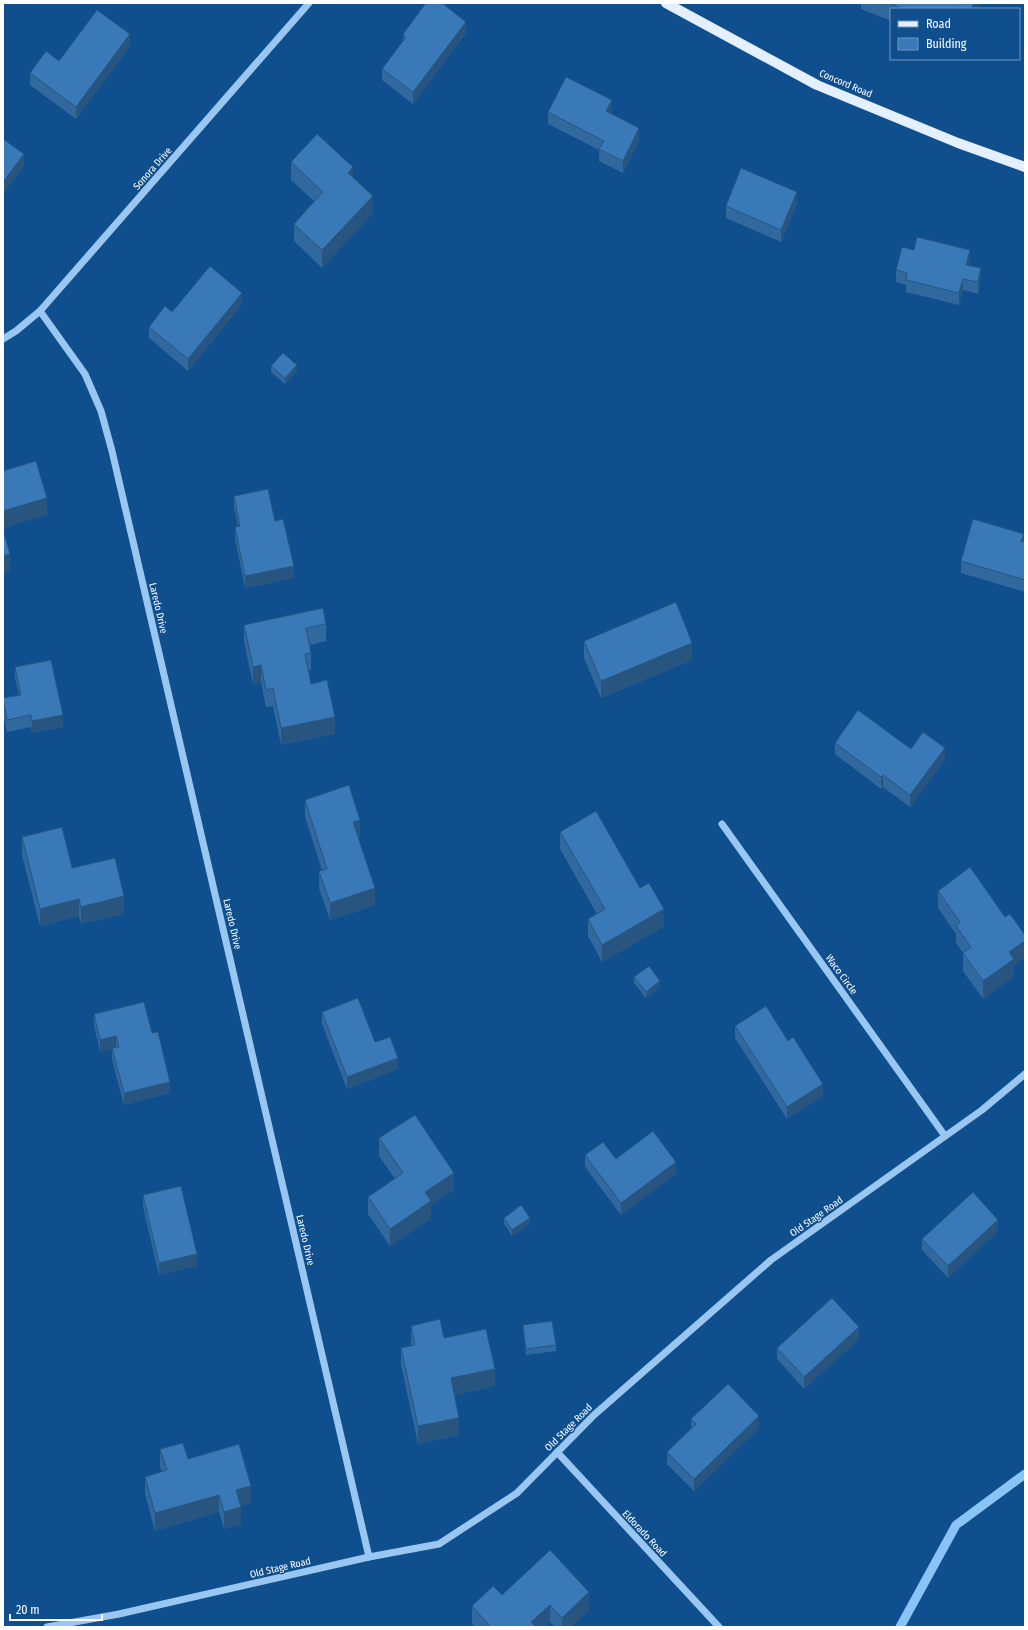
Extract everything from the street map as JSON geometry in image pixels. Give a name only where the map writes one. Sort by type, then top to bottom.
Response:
[{"type":"main road","name":"Concord Road","points":[[666,3],[817,85],[958,143],[1025,167]]},
{"type":"street","name":"Sonora Drive","points":[[3,339],[16,331],[40,311],[309,3]]},
{"type":"street","name":"Laredo Drive","points":[[40,311],[85,374],[101,411],[112,451],[369,1557]]},
{"type":"street","name":"Waco Circle","points":[[722,824],[945,1136]]},
{"type":"street","name":"Old Stage Road","points":[[47,1627],[119,1614],[369,1557],[439,1544],[517,1493],[594,1415],[772,1260],[982,1110],[1025,1074]]},
{"type":"street","name":"Eldorado Road","points":[[557,1452],[718,1627]]},
{"type":"building","points":[[426,3],[442,3],[466,22],[413,92],[382,69],[406,37],[403,34]]},
{"type":"building","points":[[889,3],[974,3],[972,8],[901,8]]},
{"type":"building","points":[[97,10],[130,34],[76,107],[30,73],[46,51],[59,61]]},
{"type":"building","points":[[566,77],[612,100],[606,111],[639,128],[623,161],[599,149],[604,141],[548,112]]},
{"type":"building","points":[[317,134],[353,167],[348,173],[373,196],[322,250],[294,224],[323,192],[291,162]]},
{"type":"building","points":[[3,139],[24,154],[3,182]]},
{"type":"building","points":[[741,168],[797,192],[781,230],[726,206]]},
{"type":"building","points":[[917,237],[970,250],[966,265],[981,268],[978,282],[963,279],[959,293],[906,280],[907,273],[896,270],[902,247],[914,250]]},
{"type":"building","points":[[210,266],[242,293],[188,359],[149,327],[165,306],[172,312]]},
{"type":"building","points":[[283,353],[297,365],[285,378],[271,366]]},
{"type":"building","points":[[36,461],[47,498],[3,511],[3,471]]},
{"type":"building","points":[[268,489],[275,521],[283,519],[294,566],[245,576],[235,527],[240,526],[234,496]]},
{"type":"building","points":[[973,519],[1024,534],[1021,541],[1025,542],[1025,580],[961,561]]},
{"type":"building","points":[[3,530],[10,554],[3,556]]},
{"type":"building","points":[[676,602],[692,643],[601,681],[584,641]]},
{"type":"building","points":[[323,608],[326,624],[306,628],[311,653],[305,654],[311,684],[327,680],[335,717],[281,728],[273,688],[266,690],[261,665],[253,667],[244,625]]},
{"type":"building","points":[[51,660],[63,715],[32,721],[31,715],[7,720],[3,698],[21,695],[15,667]]},
{"type":"building","points":[[858,710],[911,749],[923,732],[945,748],[910,795],[883,775],[881,777],[835,743]]},
{"type":"building","points":[[349,785],[360,820],[353,822],[375,888],[330,903],[319,871],[327,869],[305,800]]},
{"type":"building","points":[[596,811],[640,888],[649,883],[664,909],[602,945],[588,919],[605,909],[560,832]]},
{"type":"building","points":[[62,827],[72,868],[115,858],[124,896],[81,907],[79,899],[40,909],[22,837]]},
{"type":"building","points":[[970,867],[1005,917],[1010,914],[1025,935],[1025,941],[1009,952],[1014,959],[983,981],[963,953],[971,947],[956,926],[960,922],[938,891]]},
{"type":"building","points":[[649,966],[660,981],[646,992],[634,977]]},
{"type":"building","points":[[358,998],[375,1042],[390,1037],[398,1058],[347,1077],[322,1012]]},
{"type":"building","points":[[144,1002],[152,1033],[158,1032],[170,1082],[124,1093],[112,1048],[119,1047],[116,1036],[100,1040],[94,1014]]},
{"type":"building","points":[[766,1006],[788,1041],[793,1037],[823,1084],[787,1107],[735,1026]]},
{"type":"building","points":[[415,1115],[454,1173],[425,1192],[431,1201],[390,1229],[368,1197],[403,1173],[379,1138]]},
{"type":"building","points":[[653,1131],[676,1162],[621,1203],[585,1155],[603,1142],[616,1159]]},
{"type":"building","points":[[181,1186],[197,1254],[159,1263],[143,1195]]},
{"type":"building","points":[[973,1192],[998,1220],[948,1266],[922,1239]]},
{"type":"building","points":[[521,1205],[530,1218],[512,1230],[504,1218]]},
{"type":"building","points":[[832,1298],[859,1327],[804,1377],[777,1348]]},
{"type":"building","points":[[440,1319],[444,1338],[486,1329],[495,1369],[451,1378],[459,1418],[418,1426],[401,1348],[415,1345],[411,1326]]},
{"type":"building","points":[[552,1321],[556,1345],[526,1349],[523,1325]]},
{"type":"building","points":[[728,1384],[759,1416],[694,1479],[667,1452],[696,1424],[691,1419]]},
{"type":"building","points":[[183,1443],[188,1459],[239,1444],[251,1486],[236,1490],[241,1507],[224,1512],[219,1495],[155,1513],[145,1477],[167,1470],[160,1449]]},
{"type":"building","points":[[550,1550],[589,1592],[562,1618],[550,1605],[531,1622],[536,1627],[491,1627],[472,1606],[493,1586],[502,1595]]},
{"type":"waterway","points":[[900,1627],[956,1525],[1025,1474]]}]
